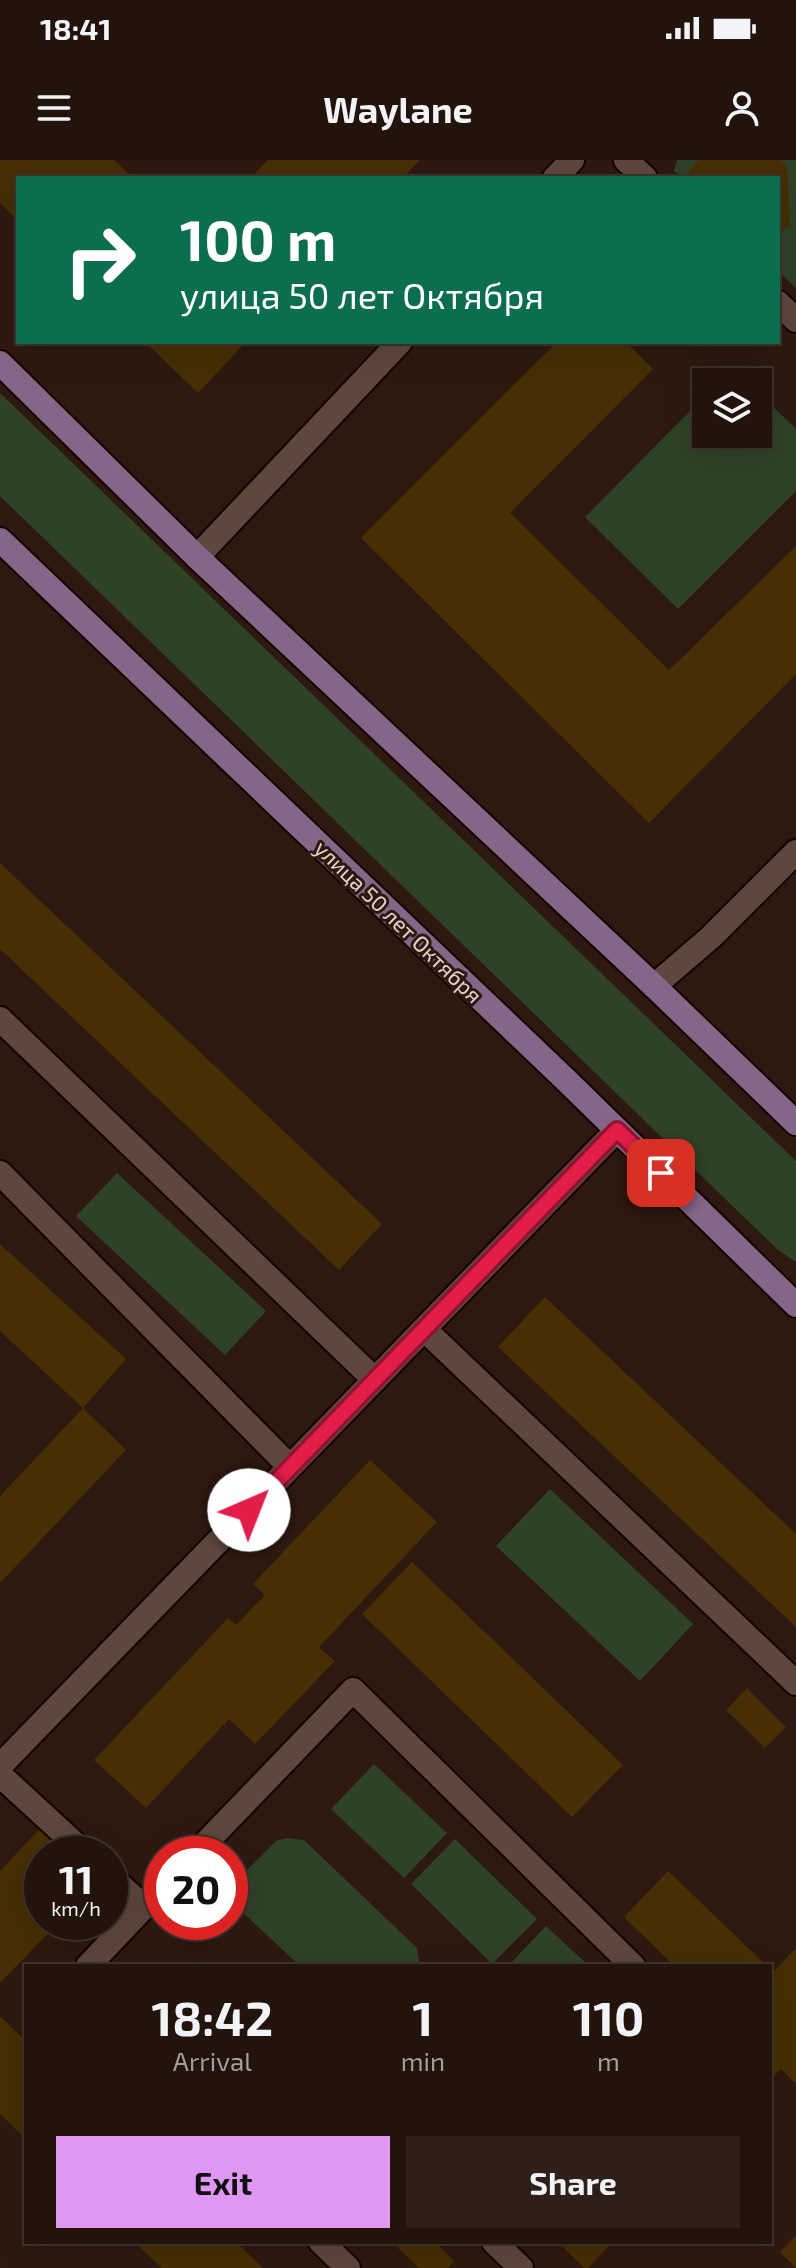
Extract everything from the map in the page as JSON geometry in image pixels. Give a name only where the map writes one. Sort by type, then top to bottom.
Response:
[{"type":"main road","points":[[0,363],[197,557],[796,1123]]},
{"type":"main road","name":"улица 50 лет Октября","points":[[0,540],[796,1305]]},
{"type":"lane","points":[[557,176],[572,160]]},
{"type":"lane","points":[[626,160],[643,176]]},
{"type":"lane","points":[[780,305],[796,320]]},
{"type":"lane","points":[[197,557],[398,344]]},
{"type":"lane","points":[[654,986],[711,937],[796,852]]},
{"type":"lane","points":[[0,1019],[375,1380]]},
{"type":"lane","points":[[0,1766],[617,1130]]},
{"type":"lane","points":[[0,1173],[290,1467]]},
{"type":"lane","points":[[424,1329],[796,1683]]},
{"type":"lane","points":[[212,1836],[353,1690],[631,1964]]},
{"type":"lane","points":[[0,1775],[66,1836]]},
{"type":"lane","points":[[90,1964],[144,1907],[128,1892]]},
{"type":"lane","points":[[323,2244],[348,2268]]},
{"type":"lane","points":[[496,2244],[521,2268]]},
{"type":"green space","points":[[677,160],[796,160],[796,288],[780,273],[780,176],[680,176],[674,171]]},
{"type":"green space","points":[[0,393],[796,1161],[796,1262],[778,1250],[0,496]]},
{"type":"green space","points":[[772,406],[796,429],[796,491],[678,609],[585,517],[692,409],[692,448],[772,448]]},
{"type":"green space","points":[[117,1173],[266,1311],[225,1355],[76,1216]]},
{"type":"green space","points":[[550,1489],[693,1624],[640,1681],[496,1546]]},
{"type":"green space","points":[[374,1764],[447,1833],[404,1878],[331,1809]]},
{"type":"green space","points":[[287,1838],[304,1840],[417,1948],[420,1964],[298,1964],[248,1917],[248,1869],[276,1841]]},
{"type":"green space","points":[[455,1839],[537,1919],[492,1964],[411,1884]]},
{"type":"green space","points":[[546,1926],[587,1964],[510,1964]]},
{"type":"building","points":[[0,160],[114,160],[131,176],[16,176],[16,219],[0,203]]},
{"type":"building","points":[[268,160],[420,160],[405,176],[252,176]]},
{"type":"building","points":[[699,160],[781,160],[787,167],[790,226],[780,232],[780,176],[690,176],[687,173]]},
{"type":"building","points":[[147,344],[244,344],[198,393]]},
{"type":"building","points":[[555,344],[628,344],[653,369],[510,513],[669,670],[796,546],[796,674],[649,823],[361,538]]},
{"type":"building","points":[[0,863],[382,1224],[339,1270],[0,949]]},
{"type":"building","points":[[0,1244],[126,1359],[83,1408],[0,1331]]},
{"type":"building","points":[[545,1297],[796,1534],[796,1627],[498,1347]]},
{"type":"building","points":[[83,1408],[126,1450],[0,1583],[0,1496]]},
{"type":"building","points":[[370,1460],[437,1522],[319,1647],[335,1661],[255,1744],[229,1719],[146,1808],[94,1760],[228,1618],[236,1625],[265,1595],[253,1584]]},
{"type":"building","points":[[412,1562],[623,1765],[572,1817],[362,1614]]},
{"type":"building","points":[[747,1688],[786,1727],[765,1748],[726,1710]]},
{"type":"building","points":[[44,1824],[57,1836],[33,1836]]},
{"type":"building","points":[[24,1845],[24,1940],[42,1940],[0,1983],[0,1871]]},
{"type":"building","points":[[668,1871],[765,1964],[672,1964],[624,1917]]},
{"type":"building","points":[[796,1948],[796,2084],[781,2069],[772,2078],[773,1972]]},
{"type":"building","points":[[0,2016],[24,2039],[24,2137],[0,2114]]},
{"type":"building","points":[[796,2235],[796,2268],[780,2252]]},
{"type":"building","points":[[136,2244],[238,2244],[263,2268],[162,2268]]},
{"type":"building","points":[[437,2244],[454,2261],[448,2268],[419,2268],[395,2245]]},
{"type":"building","points":[[560,2244],[611,2244],[588,2268],[584,2268]]},
{"type":"route","points":[[249,1510],[617,1130],[661,1173]]}]
